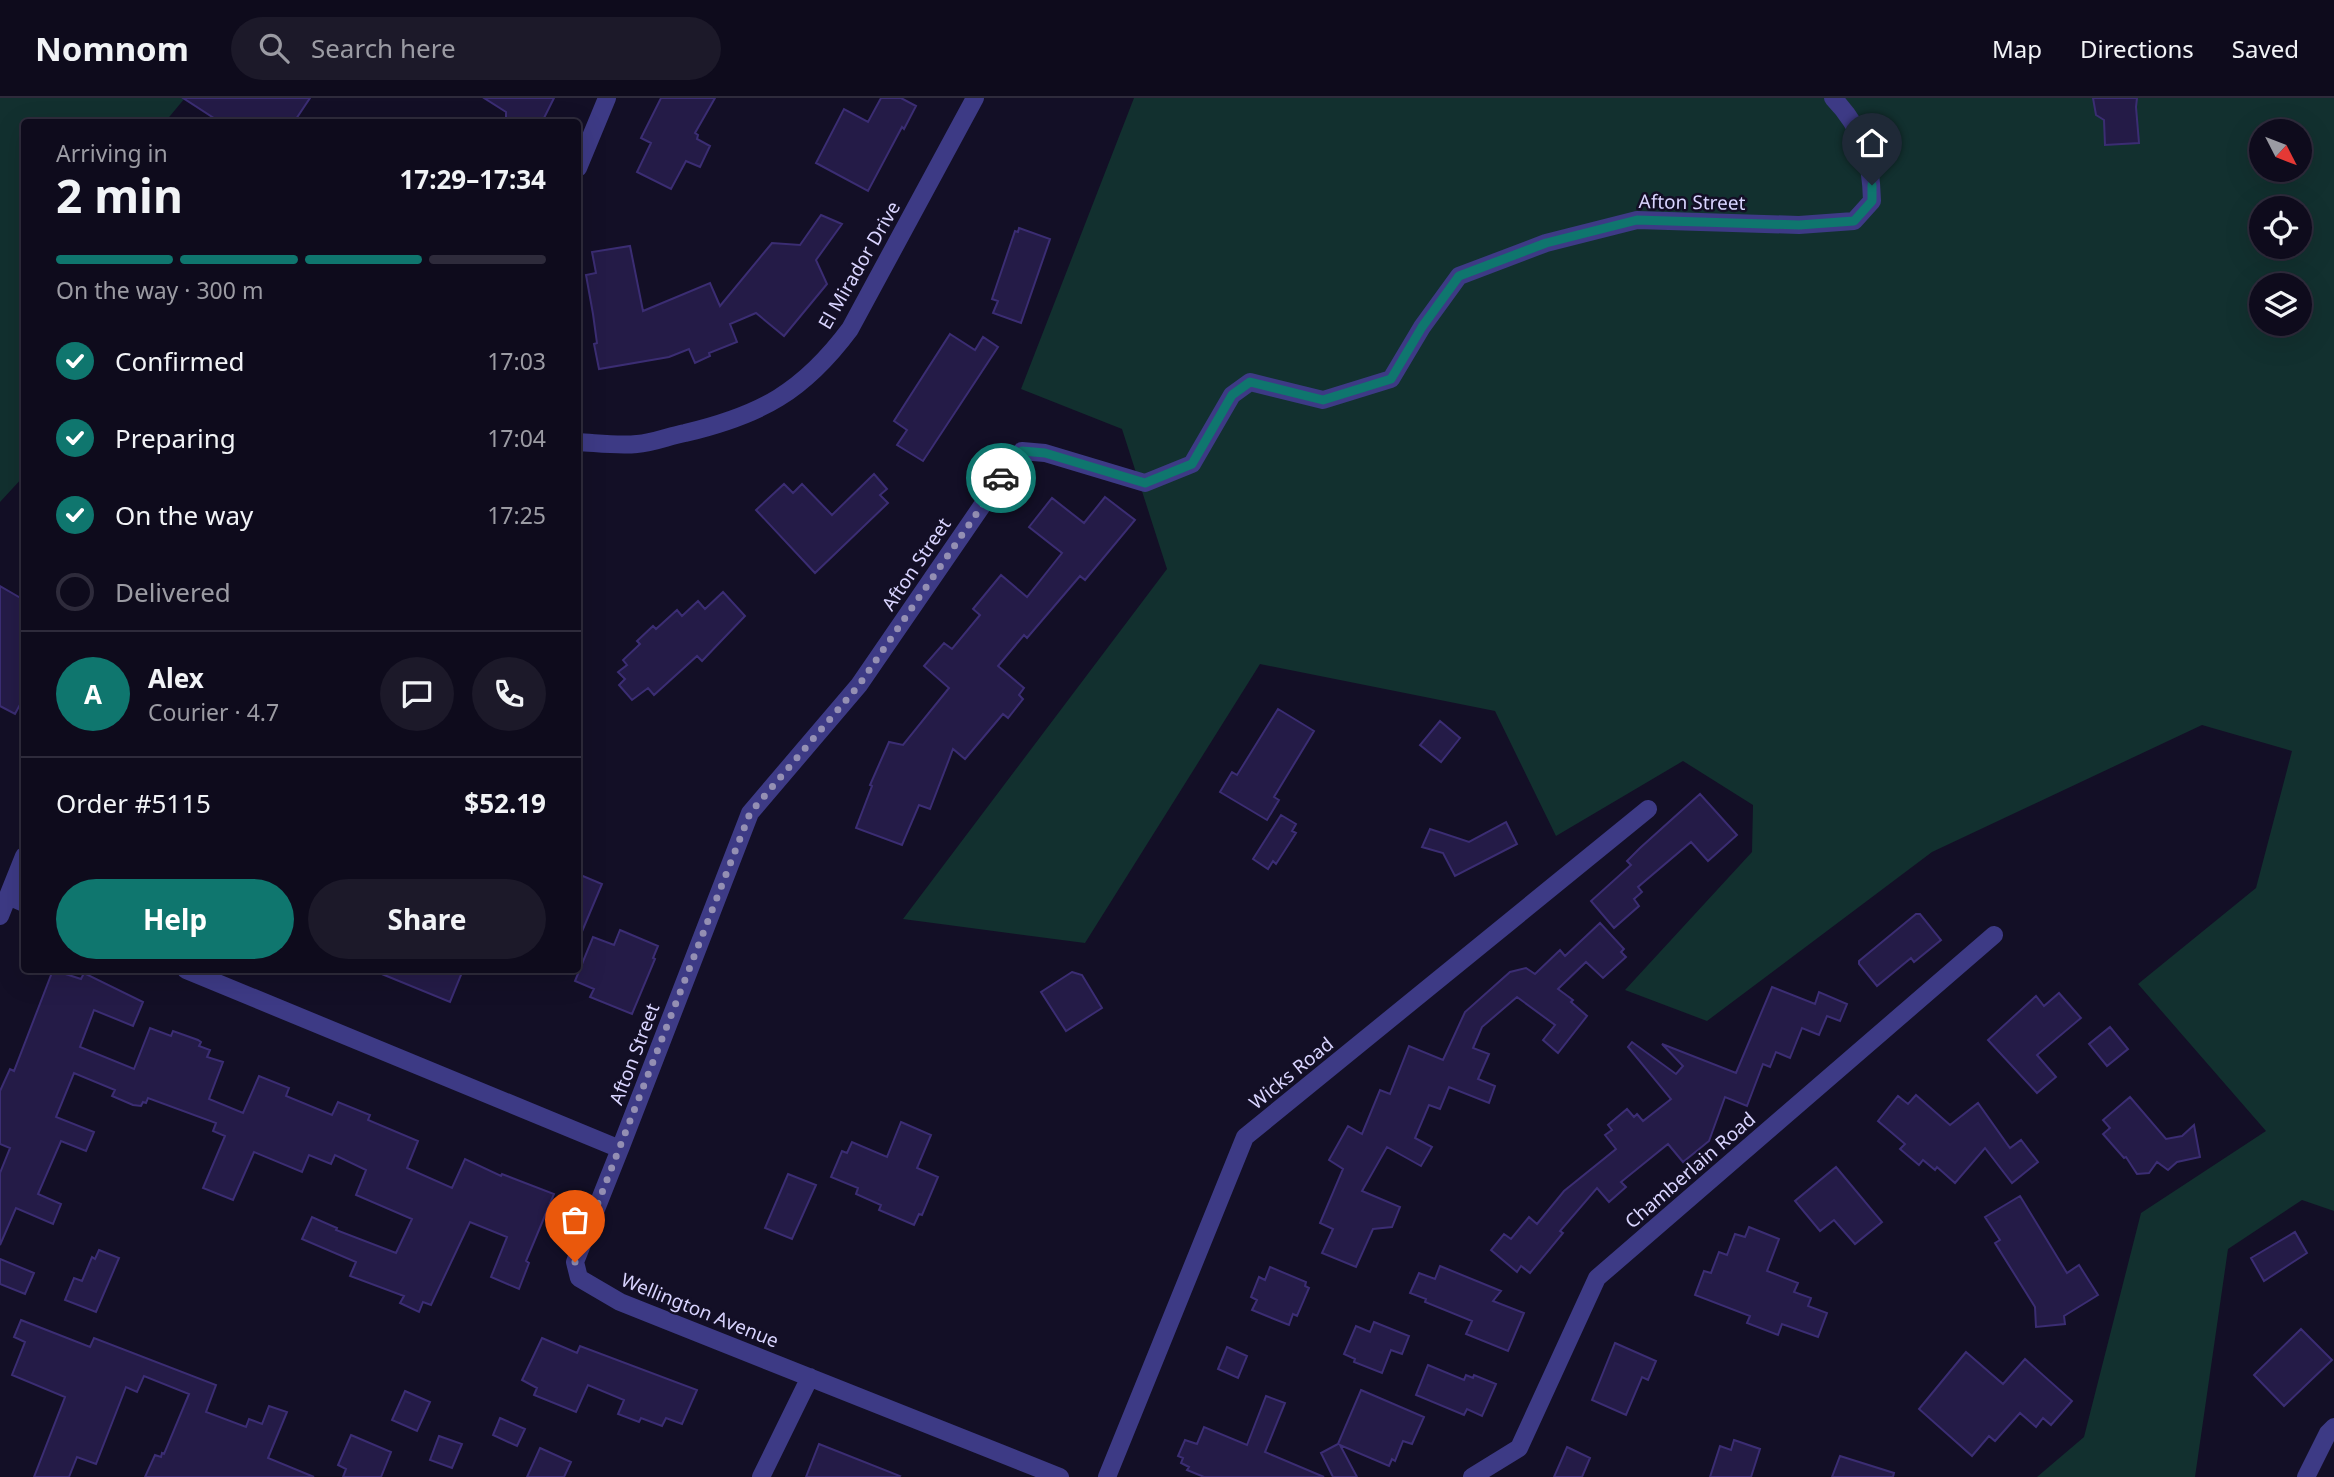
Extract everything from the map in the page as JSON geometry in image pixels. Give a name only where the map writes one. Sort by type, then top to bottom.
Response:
[{"type":"street","points":[[581,161],[607,98]]},
{"type":"street","name":"El Mirador Drive","points":[[581,442],[638,444],[704,428],[760,410],[799,384],[827,359],[850,329],[975,98]]},
{"type":"street","name":"Afton Street","points":[[620,1149],[750,813],[859,685],[1022,451],[1045,453],[1145,483],[1192,464],[1232,395],[1250,382],[1323,400],[1391,379],[1422,327],[1459,276],[1546,243],[1637,220],[1799,225],[1854,221],[1872,201],[1871,169],[1852,117],[1833,98]]},
{"type":"street","name":"Wicks Road","points":[[1107,1477],[1245,1137],[1648,809]]},
{"type":"street","points":[[0,916],[16,899],[21,872]]},
{"type":"street","name":"Chamberlain Road","points":[[1472,1477],[1519,1448],[1597,1278],[1994,935]]},
{"type":"street","points":[[193,973],[620,1149]]},
{"type":"street","name":"Wellington Avenue","points":[[620,1149],[575,1262],[579,1278],[620,1302],[1060,1477]]},
{"type":"street","points":[[761,1477],[810,1377]]},
{"type":"street","points":[[2306,1477],[2328,1433],[2334,1427]]},
{"type":"green space","points":[[0,98],[185,98],[168,119],[21,119],[21,479],[0,502]]},
{"type":"green space","points":[[1134,98],[2334,98],[2334,1211],[2302,1200],[2228,1249],[2195,1477],[2037,1477],[2084,1437],[2141,1213],[2266,1131],[2138,984],[2256,888],[2292,751],[2202,725],[1932,852],[1707,1021],[1625,990],[1752,852],[1753,805],[1683,761],[1556,836],[1495,711],[1260,664],[1085,943],[903,919],[1167,569],[1122,429],[1021,389]]},
{"type":"building","points":[[183,98],[310,98],[296,119],[215,119]]},
{"type":"building","points":[[484,98],[554,98],[544,119],[506,119],[506,112]]},
{"type":"building","points":[[661,98],[715,98],[695,133],[698,135],[697,139],[710,146],[700,167],[686,161],[671,189],[637,172],[651,143],[641,138]]},
{"type":"building","points":[[881,98],[901,98],[916,106],[868,191],[816,163],[844,109],[868,122]]},
{"type":"building","points":[[2093,98],[2137,98],[2139,143],[2105,145],[2104,120],[2096,115]]},
{"type":"building","points":[[821,215],[842,224],[816,260],[827,284],[784,336],[756,313],[730,324],[737,342],[709,353],[710,356],[695,363],[689,349],[669,357],[599,369],[586,275],[596,273],[592,252],[630,246],[643,311],[710,283],[720,306],[772,243],[800,245]]},
{"type":"building","points":[[1019,228],[1050,239],[1021,323],[993,313],[998,301],[992,299],[1015,231],[1018,232]]},
{"type":"building","points":[[950,334],[975,350],[983,337],[998,347],[923,461],[897,445],[907,430],[894,421]]},
{"type":"building","points":[[874,474],[887,489],[880,495],[888,503],[815,573],[756,510],[784,484],[793,493],[802,484],[832,515]]},
{"type":"building","points":[[1105,497],[1135,520],[1085,580],[1080,576],[1027,638],[1024,635],[998,666],[1024,688],[1019,695],[1023,699],[1008,718],[1003,714],[965,759],[953,749],[930,809],[919,805],[902,845],[856,828],[872,786],[870,785],[889,742],[903,745],[949,688],[924,666],[944,643],[952,649],[980,615],[973,609],[1001,575],[1027,597],[1062,553],[1029,527],[1052,498],[1084,523]]},
{"type":"building","points":[[0,586],[21,598],[21,703],[15,714],[0,706]]},
{"type":"building","points":[[723,592],[745,616],[702,661],[697,656],[654,695],[648,688],[632,700],[619,685],[625,679],[618,672],[627,665],[623,660],[640,644],[637,641],[653,626],[656,629],[677,610],[682,616],[698,601],[705,609]]},
{"type":"building","points":[[1278,709],[1314,731],[1274,797],[1279,800],[1267,820],[1220,792],[1232,772],[1237,775]]},
{"type":"building","points":[[1440,721],[1460,738],[1441,762],[1420,745]]},
{"type":"building","points":[[1700,794],[1737,835],[1708,861],[1691,842],[1638,887],[1642,892],[1634,899],[1639,906],[1614,928],[1591,901],[1631,865],[1627,861],[1640,848]]},
{"type":"building","points":[[1281,815],[1296,824],[1292,831],[1296,833],[1276,864],[1273,861],[1268,869],[1253,859]]},
{"type":"building","points":[[1506,822],[1517,844],[1455,876],[1443,853],[1422,847],[1430,829],[1469,842]]},
{"type":"building","points":[[581,875],[602,884],[581,934]]},
{"type":"building","points":[[1916,914],[1920,914],[1941,940],[1914,962],[1911,958],[1877,986],[1859,961]]},
{"type":"building","points":[[1600,923],[1624,949],[1621,952],[1626,957],[1603,978],[1586,962],[1558,989],[1573,1000],[1571,1002],[1587,1016],[1558,1053],[1543,1040],[1555,1025],[1517,997],[1482,1027],[1473,1048],[1489,1054],[1478,1079],[1495,1086],[1489,1103],[1449,1087],[1440,1109],[1429,1105],[1415,1138],[1432,1147],[1421,1166],[1387,1147],[1362,1191],[1400,1207],[1392,1227],[1373,1229],[1356,1267],[1322,1253],[1333,1229],[1320,1223],[1343,1169],[1329,1160],[1348,1126],[1362,1134],[1380,1090],[1390,1094],[1409,1046],[1443,1060],[1465,1012],[1510,972],[1526,968],[1535,974],[1560,950],[1565,956]]},
{"type":"building","points":[[620,930],[658,946],[632,1014],[590,997],[594,989],[575,981],[578,973],[581,973],[581,966],[593,937],[614,945]]},
{"type":"building","points":[[1072,972],[1082,975],[1102,1008],[1066,1031],[1041,992]]},
{"type":"building","points":[[52,973],[62,973],[81,979],[84,973],[143,1002],[133,1026],[94,1010],[80,1047],[134,1069],[150,1028],[171,1036],[173,1031],[198,1040],[201,1042],[199,1046],[210,1050],[207,1057],[223,1062],[209,1099],[243,1113],[259,1076],[289,1088],[286,1096],[332,1115],[338,1102],[370,1115],[368,1120],[418,1141],[407,1168],[452,1188],[465,1159],[501,1176],[502,1174],[554,1194],[526,1261],[529,1263],[519,1289],[491,1277],[507,1237],[470,1222],[431,1305],[423,1302],[419,1312],[400,1303],[404,1296],[350,1276],[356,1262],[302,1239],[312,1217],[337,1228],[336,1230],[396,1253],[412,1219],[356,1195],[366,1170],[335,1155],[331,1164],[309,1155],[302,1172],[254,1152],[233,1200],[203,1188],[225,1136],[213,1131],[216,1123],[148,1098],[141,1106],[133,1105],[112,1096],[115,1090],[74,1073],[56,1117],[94,1132],[86,1151],[61,1141],[38,1194],[61,1204],[53,1224],[16,1208],[0,1245],[0,1173],[10,1148],[0,1144],[0,1091],[10,1069],[14,1071]]},
{"type":"building","points":[[379,973],[462,973],[450,1002]]},
{"type":"building","points":[[1772,987],[1815,1004],[1819,992],[1847,1004],[1840,1021],[1827,1016],[1819,1035],[1802,1028],[1790,1058],[1776,1052],[1770,1067],[1763,1064],[1747,1106],[1725,1097],[1709,1141],[1683,1162],[1668,1144],[1621,1182],[1626,1187],[1609,1202],[1597,1188],[1560,1231],[1563,1233],[1530,1273],[1521,1266],[1517,1272],[1491,1250],[1504,1234],[1511,1239],[1529,1217],[1537,1224],[1564,1191],[1616,1149],[1605,1135],[1612,1130],[1608,1125],[1627,1109],[1634,1117],[1637,1114],[1643,1121],[1671,1099],[1628,1047],[1632,1042],[1676,1074],[1683,1066],[1662,1044],[1736,1073]]},
{"type":"building","points":[[2059,993],[2081,1018],[2037,1055],[2056,1077],[2037,1093],[1988,1040],[2036,996],[2044,1006]]},
{"type":"building","points":[[2110,1027],[2128,1049],[2107,1066],[2089,1044]]},
{"type":"building","points":[[1916,1095],[1950,1125],[1978,1103],[2010,1148],[2021,1140],[2038,1162],[2012,1183],[1985,1148],[1955,1183],[1937,1167],[1935,1170],[1923,1160],[1919,1165],[1900,1149],[1905,1144],[1878,1121],[1898,1096],[1908,1104]]},
{"type":"building","points":[[2130,1097],[2166,1139],[2182,1136],[2194,1125],[2200,1157],[2177,1162],[2168,1170],[2157,1162],[2149,1173],[2137,1174],[2126,1157],[2124,1158],[2103,1134],[2110,1128],[2103,1120]]},
{"type":"building","points":[[901,1122],[931,1135],[917,1168],[938,1177],[922,1215],[919,1214],[914,1225],[879,1210],[881,1205],[856,1194],[858,1188],[831,1177],[842,1151],[847,1153],[852,1142],[887,1157]]},
{"type":"building","points":[[1836,1167],[1882,1222],[1855,1244],[1834,1220],[1820,1231],[1795,1201]]},
{"type":"building","points":[[788,1174],[816,1185],[792,1239],[765,1228]]},
{"type":"building","points":[[2020,1196],[2067,1273],[2079,1265],[2098,1295],[2064,1316],[2065,1324],[2036,1327],[2035,1307],[1995,1243],[2000,1240],[1985,1217]]},
{"type":"building","points":[[1749,1227],[1779,1239],[1767,1271],[1798,1283],[1794,1292],[1811,1298],[1808,1306],[1827,1313],[1818,1337],[1782,1324],[1778,1335],[1747,1323],[1750,1316],[1695,1295],[1704,1271],[1711,1273],[1719,1252],[1727,1255],[1735,1234],[1745,1237]]},
{"type":"building","points":[[2295,1232],[2307,1253],[2264,1281],[2251,1258]]},
{"type":"building","points":[[99,1250],[119,1258],[96,1312],[65,1300],[74,1278],[82,1281],[92,1257],[95,1259]]},
{"type":"building","points":[[0,1259],[34,1273],[25,1294],[0,1284]]},
{"type":"building","points":[[1440,1266],[1501,1291],[1493,1301],[1524,1313],[1508,1351],[1466,1334],[1472,1321],[1410,1293],[1419,1273],[1435,1279]]},
{"type":"building","points":[[1270,1267],[1306,1282],[1305,1286],[1309,1288],[1297,1316],[1293,1314],[1289,1325],[1252,1310],[1257,1300],[1251,1297],[1259,1277],[1265,1280]]},
{"type":"building","points":[[21,1320],[90,1347],[94,1338],[216,1385],[206,1412],[246,1427],[249,1419],[262,1424],[269,1406],[287,1412],[268,1458],[314,1477],[145,1477],[155,1455],[161,1457],[162,1453],[164,1454],[189,1394],[144,1376],[137,1392],[126,1387],[96,1464],[77,1457],[69,1477],[34,1477],[65,1397],[12,1375],[25,1342],[14,1337]]},
{"type":"building","points":[[1374,1322],[1409,1336],[1402,1354],[1391,1350],[1382,1373],[1354,1362],[1355,1359],[1344,1354],[1356,1326],[1370,1332]]},
{"type":"building","points":[[2301,1329],[2332,1360],[2284,1406],[2254,1375]]},
{"type":"building","points":[[542,1338],[577,1353],[580,1346],[697,1390],[682,1424],[666,1418],[662,1426],[641,1418],[639,1422],[618,1414],[624,1400],[588,1385],[576,1412],[534,1395],[537,1388],[522,1380]]},
{"type":"building","points":[[1615,1343],[1656,1361],[1648,1380],[1642,1377],[1626,1415],[1592,1400]]},
{"type":"building","points":[[1227,1347],[1247,1356],[1238,1378],[1218,1369]]},
{"type":"building","points":[[1966,1352],[2003,1384],[2025,1359],[2072,1401],[2051,1425],[2043,1418],[2036,1427],[2020,1413],[1995,1441],[1989,1436],[1972,1456],[1919,1409]]},
{"type":"building","points":[[1428,1365],[1464,1380],[1466,1375],[1473,1378],[1474,1375],[1496,1384],[1482,1416],[1467,1409],[1464,1415],[1416,1395]]},
{"type":"building","points":[[1361,1390],[1424,1417],[1412,1444],[1403,1441],[1395,1461],[1392,1459],[1389,1466],[1340,1445],[1357,1477],[1333,1477],[1321,1453],[1338,1444]]},
{"type":"building","points":[[405,1391],[430,1402],[417,1431],[392,1420]]},
{"type":"building","points":[[1266,1396],[1285,1403],[1265,1452],[1324,1477],[1204,1477],[1187,1470],[1189,1467],[1181,1463],[1183,1458],[1178,1456],[1185,1440],[1197,1444],[1204,1427],[1247,1445]]},
{"type":"building","points":[[500,1418],[525,1429],[517,1446],[493,1435]]},
{"type":"building","points":[[351,1435],[391,1452],[381,1477],[343,1477],[346,1469],[338,1465]]},
{"type":"building","points":[[439,1436],[462,1444],[452,1468],[430,1460]]},
{"type":"building","points":[[1734,1440],[1760,1449],[1751,1477],[1710,1477],[1720,1446],[1731,1450]]},
{"type":"building","points":[[819,1444],[900,1476],[806,1477]]},
{"type":"building","points":[[1567,1447],[1590,1458],[1582,1477],[1554,1477]]},
{"type":"building","points":[[540,1448],[571,1462],[564,1477],[527,1477]]},
{"type":"building","points":[[1840,1456],[1894,1473],[1893,1477],[1832,1477]]},
{"type":"way so far","points":[[575,1262],[750,813],[859,685],[1001,478]]},
{"type":"route","points":[[1001,478],[1022,451],[1045,453],[1145,483],[1192,464],[1232,395],[1250,382],[1323,400],[1391,379],[1422,327],[1459,276],[1546,243],[1637,220],[1799,225],[1854,221],[1872,201],[1872,185]]}]
